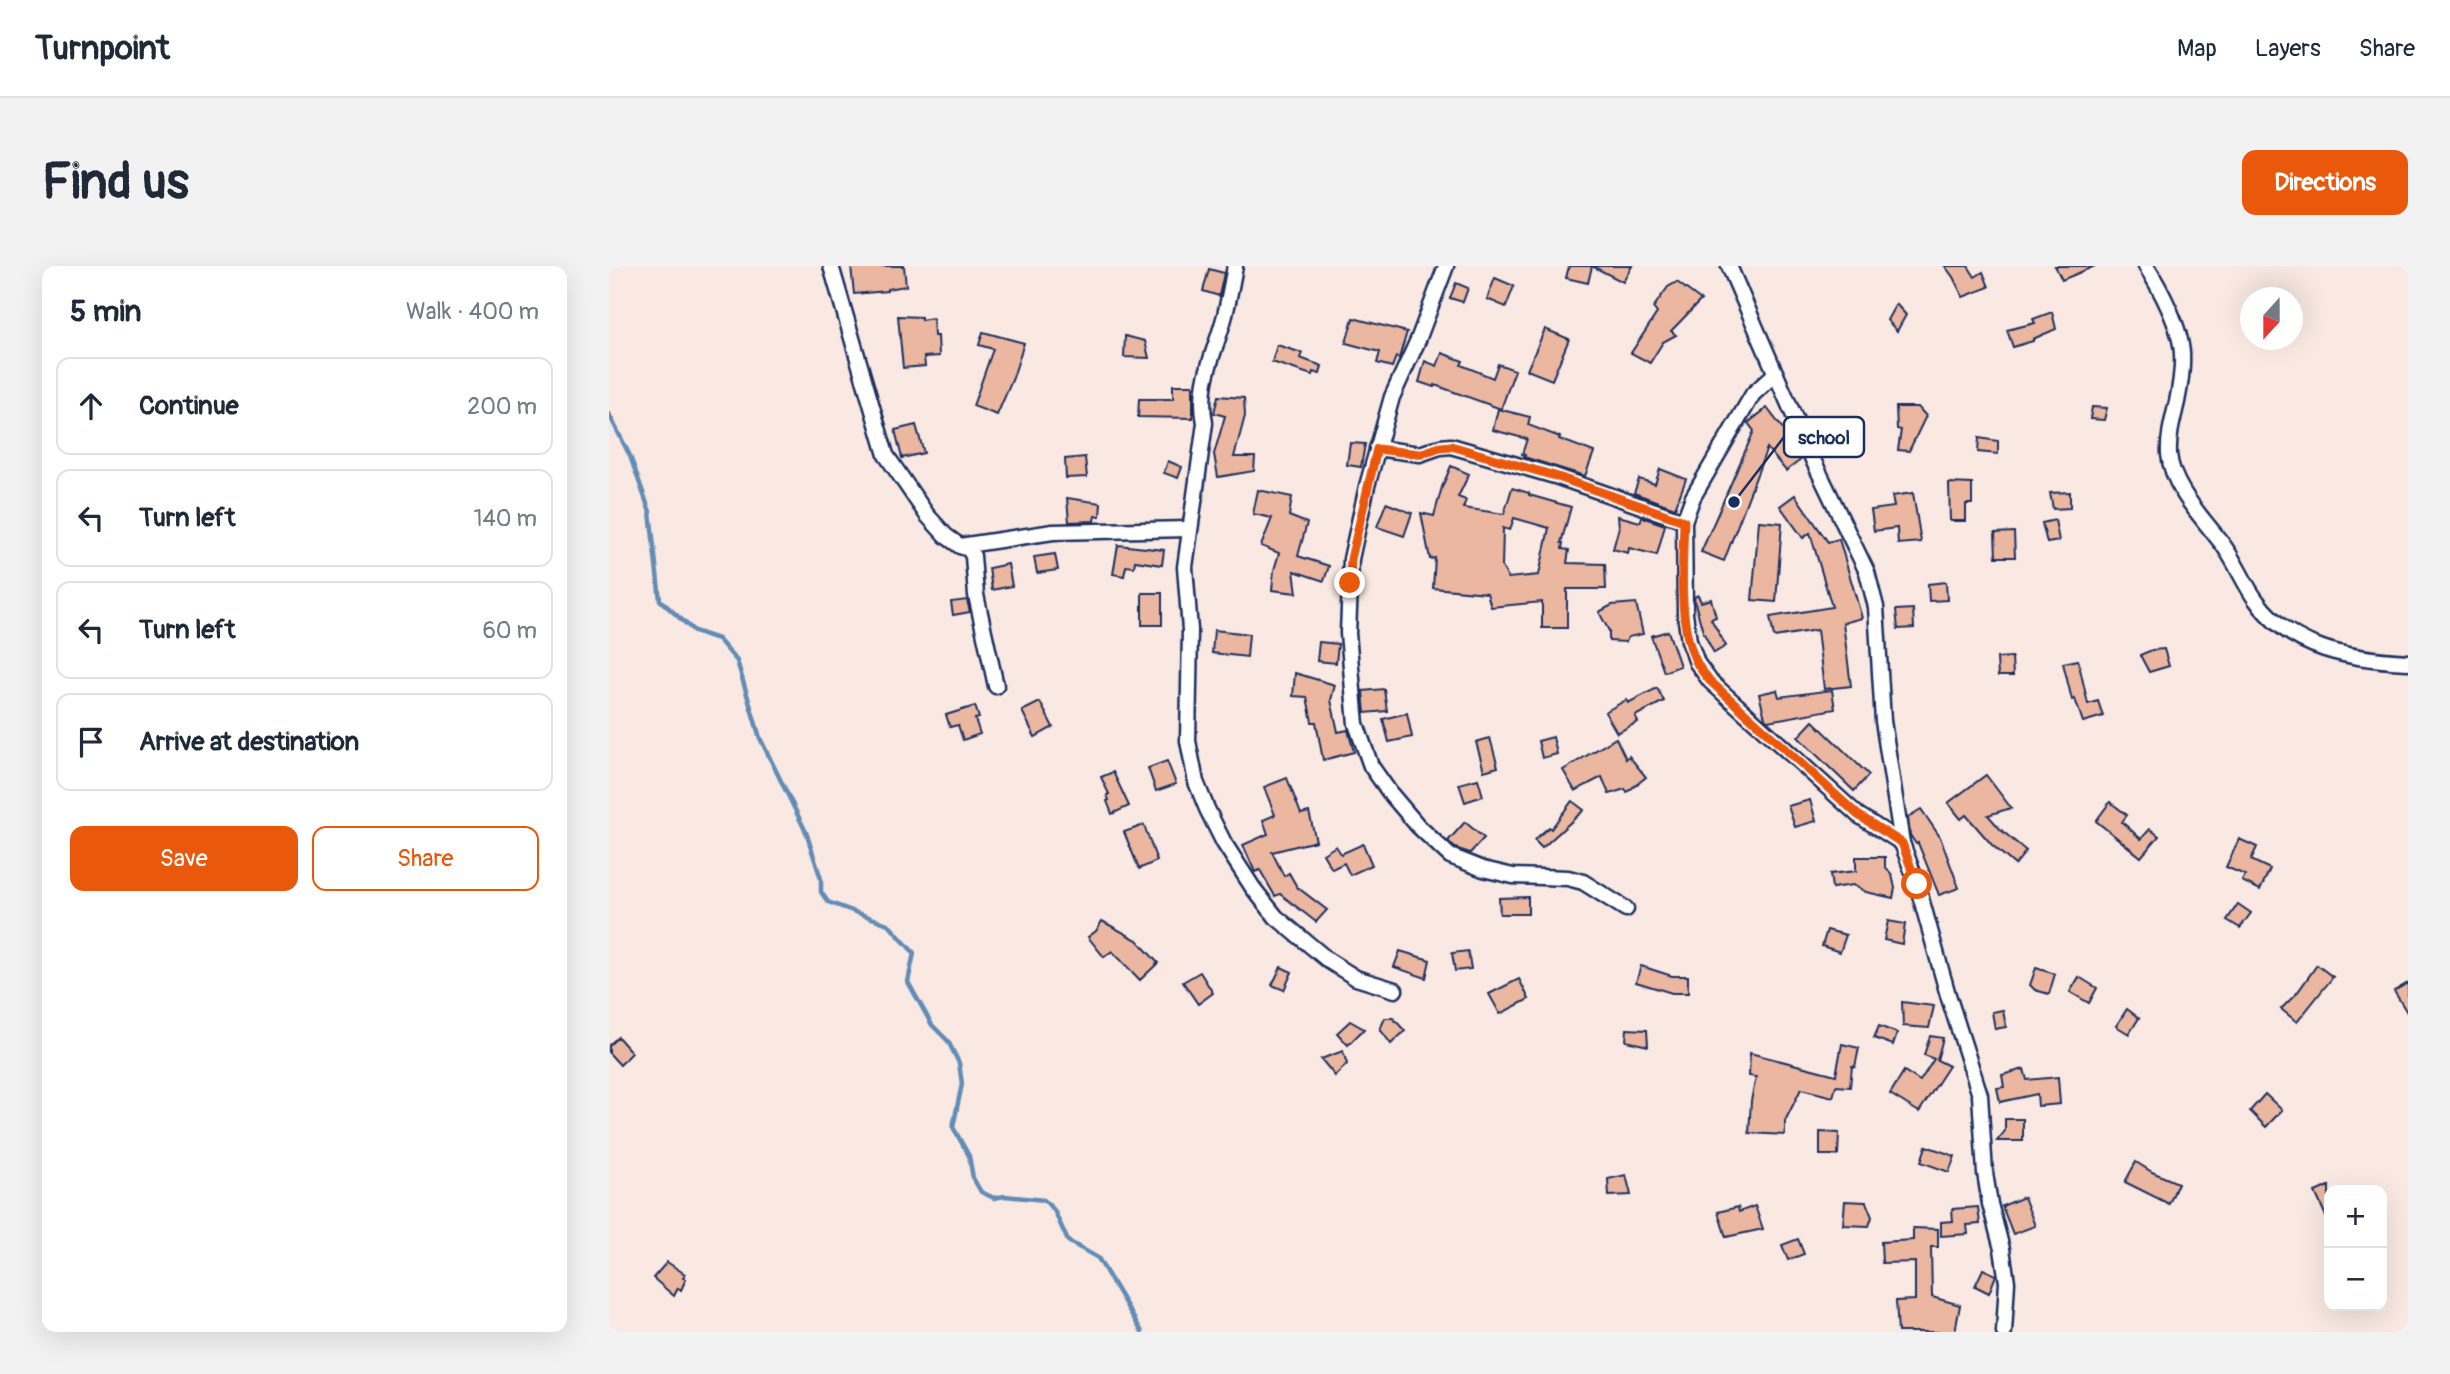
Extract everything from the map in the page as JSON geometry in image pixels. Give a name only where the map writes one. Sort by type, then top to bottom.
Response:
[{"type":"street","points":[[831,266],[886,455],[927,515],[946,536],[968,549],[973,556],[976,595],[996,686]]},
{"type":"street","points":[[1235,266],[1225,315],[1202,390],[1205,423],[1185,567],[1190,630],[1188,741],[1196,782],[1224,843],[1253,888],[1276,917],[1329,961],[1356,978],[1395,990]]},
{"type":"street","points":[[1446,266],[1418,340],[1391,397],[1351,559],[1349,662],[1356,724],[1371,766],[1390,793],[1418,826],[1450,856],[1483,869],[1513,876],[1568,878],[1583,882],[1626,909]]},
{"type":"street","points":[[1729,266],[1775,374],[1867,572],[1876,607],[1883,721],[1902,843],[1917,884],[1980,1095],[1985,1172],[2007,1282],[2004,1332]]},
{"type":"street","points":[[2146,266],[2169,309],[2182,352],[2169,456],[2180,486],[2228,551],[2267,615],[2305,642],[2333,653],[2355,658],[2408,662]]},
{"type":"street","points":[[1775,374],[1752,394],[1693,497],[1684,521],[1685,614],[1689,641],[1697,663],[1710,681],[1858,815],[1902,843]]},
{"type":"street","points":[[1377,449],[1420,454],[1440,447],[1459,448],[1555,476],[1684,521]]},
{"type":"street","points":[[960,546],[1053,532],[1189,529]]},
{"type":"building","points":[[851,266],[904,266],[906,286],[854,294]]},
{"type":"building","points":[[1569,266],[1592,266],[1588,283],[1566,278]]},
{"type":"building","points":[[1592,266],[1632,266],[1623,282]]},
{"type":"building","points":[[1945,266],[1968,266],[1975,277],[1983,272],[1989,287],[1963,297]]},
{"type":"building","points":[[2055,266],[2095,266],[2062,280]]},
{"type":"building","points":[[1209,269],[1224,273],[1219,296],[1203,291]]},
{"type":"building","points":[[1495,278],[1514,286],[1506,307],[1487,299]]},
{"type":"building","points":[[1677,282],[1701,300],[1671,331],[1676,335],[1663,342],[1650,363],[1631,353],[1657,313],[1653,308],[1668,287]]},
{"type":"building","points":[[1456,283],[1468,288],[1463,302],[1450,298]]},
{"type":"building","points":[[1896,304],[1906,315],[1897,331],[1887,320]]},
{"type":"building","points":[[2052,312],[2056,329],[2033,341],[2013,347],[2007,330],[2035,323],[2033,319]]},
{"type":"building","points":[[898,316],[921,317],[921,320],[933,318],[934,336],[938,336],[939,356],[924,357],[925,366],[903,368]]},
{"type":"building","points":[[1353,318],[1407,332],[1399,358],[1396,357],[1392,367],[1377,363],[1380,352],[1346,343]]},
{"type":"building","points":[[1545,329],[1569,339],[1552,380],[1527,370]]},
{"type":"building","points":[[983,332],[1024,343],[997,415],[973,406],[993,349],[979,345]]},
{"type":"building","points":[[1125,336],[1145,341],[1149,358],[1124,357]]},
{"type":"building","points":[[1277,345],[1302,353],[1300,358],[1322,366],[1320,374],[1313,372],[1312,375],[1272,362]]},
{"type":"building","points":[[1442,353],[1463,361],[1461,365],[1493,378],[1498,364],[1515,370],[1501,409],[1435,385],[1434,387],[1419,382],[1425,361],[1437,366]]},
{"type":"building","points":[[1173,385],[1193,385],[1193,418],[1138,417],[1139,399],[1173,399]]},
{"type":"building","points":[[1218,396],[1244,398],[1245,416],[1234,457],[1255,457],[1254,471],[1218,477],[1214,454],[1225,416],[1214,413]]},
{"type":"building","points":[[1896,407],[1918,407],[1926,416],[1909,451],[1898,450],[1901,430],[1897,429]]},
{"type":"building","points":[[2092,407],[2107,408],[2104,420],[2090,419]]},
{"type":"building","points":[[1767,408],[1797,447],[1802,459],[1786,471],[1767,448],[1724,561],[1701,552],[1754,431],[1748,423]]},
{"type":"building","points":[[1498,409],[1530,417],[1528,425],[1594,452],[1585,476],[1524,457],[1522,454],[1527,439],[1493,430]]},
{"type":"building","points":[[916,425],[924,453],[902,458],[895,430]]},
{"type":"building","points":[[1979,438],[1998,441],[1998,454],[1978,452]]},
{"type":"building","points":[[1350,443],[1365,444],[1361,467],[1347,465]]},
{"type":"building","points":[[1085,457],[1087,477],[1066,478],[1065,459]]},
{"type":"building","points":[[1168,461],[1182,467],[1178,478],[1164,473]]},
{"type":"building","points":[[1451,466],[1469,474],[1458,497],[1466,500],[1463,508],[1504,514],[1512,488],[1571,507],[1561,543],[1562,549],[1569,550],[1567,563],[1605,564],[1606,589],[1567,589],[1567,628],[1542,628],[1542,602],[1491,607],[1487,593],[1433,588],[1435,558],[1430,559],[1421,513],[1434,516]],"holes":[[[1514,518],[1549,528],[1539,575],[1508,578],[1502,567],[1503,528],[1510,530]]]},
{"type":"building","points":[[1660,469],[1686,479],[1675,508],[1634,493],[1639,479],[1655,484]]},
{"type":"building","points":[[1949,483],[1972,484],[1972,504],[1966,504],[1966,521],[1950,521]]},
{"type":"building","points":[[1258,490],[1292,497],[1289,516],[1307,523],[1298,556],[1329,566],[1324,581],[1294,571],[1297,593],[1272,590],[1279,553],[1261,546],[1272,518],[1253,514]]},
{"type":"building","points":[[2070,492],[2070,508],[2053,509],[2050,493]]},
{"type":"building","points":[[1913,493],[1921,542],[1898,544],[1897,528],[1874,531],[1871,510],[1894,507],[1892,496]]},
{"type":"building","points":[[1795,495],[1828,542],[1839,539],[1862,618],[1843,623],[1851,686],[1824,689],[1817,630],[1774,637],[1770,617],[1832,607],[1810,533],[1803,538],[1780,506]]},
{"type":"building","points":[[1067,498],[1101,503],[1100,516],[1095,516],[1094,521],[1069,522]]},
{"type":"building","points":[[1386,503],[1412,513],[1404,536],[1377,527]]},
{"type":"building","points":[[1618,516],[1640,522],[1642,517],[1665,525],[1657,555],[1629,548],[1628,553],[1613,549],[1619,527]]},
{"type":"building","points":[[2055,520],[2059,541],[2047,543],[2042,523]]},
{"type":"building","points":[[1759,521],[1782,523],[1776,602],[1752,600]]},
{"type":"building","points":[[2014,532],[2015,557],[1996,557],[1995,533]]},
{"type":"building","points":[[1118,545],[1164,550],[1162,565],[1135,561],[1134,567],[1126,566],[1124,576],[1113,574]]},
{"type":"building","points":[[1055,554],[1058,570],[1037,573],[1034,557]]},
{"type":"building","points":[[1008,564],[1012,586],[992,590],[989,568]]},
{"type":"building","points":[[1946,582],[1947,600],[1929,601],[1928,584]]},
{"type":"building","points":[[1142,593],[1162,593],[1162,625],[1142,625]]},
{"type":"building","points":[[1698,595],[1701,602],[1711,599],[1716,617],[1711,619],[1726,646],[1714,653],[1703,632],[1695,603],[1694,597]]},
{"type":"building","points":[[967,600],[970,612],[953,615],[951,602]]},
{"type":"building","points":[[1636,603],[1643,634],[1628,637],[1626,642],[1609,641],[1609,631],[1599,612],[1612,605]]},
{"type":"building","points":[[1913,609],[1914,628],[1898,629],[1896,610]]},
{"type":"building","points":[[1214,630],[1249,634],[1247,657],[1212,653]]},
{"type":"building","points":[[1668,631],[1680,666],[1664,672],[1651,636]]},
{"type":"building","points":[[1319,642],[1338,644],[1336,663],[1317,661]]},
{"type":"building","points":[[2164,649],[2169,666],[2149,672],[2140,655]]},
{"type":"building","points":[[2012,657],[2013,676],[1998,676],[1997,658]]},
{"type":"building","points":[[2078,660],[2088,704],[2098,701],[2103,716],[2083,722],[2075,699],[2072,700],[2063,663]]},
{"type":"building","points":[[1295,673],[1335,685],[1331,700],[1338,732],[1348,730],[1354,752],[1323,760],[1316,722],[1312,722],[1307,697],[1293,696]]},
{"type":"building","points":[[1657,688],[1664,701],[1635,716],[1638,722],[1617,733],[1605,712]]},
{"type":"building","points":[[1384,689],[1387,711],[1365,713],[1363,691]]},
{"type":"building","points":[[1777,690],[1779,697],[1832,690],[1835,709],[1768,721],[1759,694]]},
{"type":"building","points":[[1040,702],[1053,727],[1035,737],[1022,711]]},
{"type":"building","points":[[975,706],[979,718],[975,719],[980,734],[963,740],[958,725],[950,727],[946,715]]},
{"type":"building","points":[[1407,713],[1412,737],[1389,742],[1383,719]]},
{"type":"building","points":[[1813,721],[1869,775],[1854,791],[1798,737]]},
{"type":"building","points":[[1553,737],[1557,754],[1542,758],[1538,741]]},
{"type":"building","points":[[1490,738],[1498,767],[1484,771],[1476,742]]},
{"type":"building","points":[[1616,738],[1626,759],[1629,756],[1646,777],[1627,792],[1625,789],[1609,794],[1602,777],[1575,791],[1563,770]]},
{"type":"building","points":[[1167,761],[1176,784],[1156,791],[1148,768]]},
{"type":"building","points":[[1113,772],[1129,806],[1112,814],[1107,801],[1109,794],[1101,777]]},
{"type":"building","points":[[1986,775],[2011,808],[1988,815],[2026,851],[2015,865],[1992,845],[1966,815],[1961,819],[1948,803]]},
{"type":"building","points":[[1287,778],[1301,814],[1309,812],[1316,841],[1272,852],[1284,876],[1289,873],[1297,887],[1327,910],[1316,922],[1280,894],[1275,896],[1260,870],[1255,872],[1243,845],[1268,834],[1263,820],[1275,815],[1264,787]]},
{"type":"building","points":[[1478,779],[1483,796],[1465,802],[1459,784]]},
{"type":"building","points":[[1810,800],[1816,821],[1795,827],[1788,806]]},
{"type":"building","points":[[1572,801],[1584,810],[1542,848],[1534,840],[1549,827],[1551,829]]},
{"type":"building","points":[[2110,802],[2127,815],[2122,822],[2141,839],[2150,829],[2159,836],[2141,857],[2096,821]]},
{"type":"building","points":[[1921,809],[1940,837],[1959,888],[1939,895],[1918,843],[1916,844],[1910,835],[1908,817]]},
{"type":"building","points":[[1465,822],[1484,838],[1470,853],[1455,848],[1448,841]]},
{"type":"building","points":[[1144,825],[1157,861],[1139,869],[1124,832]]},
{"type":"building","points":[[2239,839],[2257,847],[2251,860],[2270,869],[2260,890],[2242,881],[2245,875],[2226,867]]},
{"type":"building","points":[[1363,844],[1372,865],[1350,875],[1344,863],[1332,869],[1323,854],[1336,846],[1341,854]]},
{"type":"building","points":[[1856,857],[1885,857],[1885,866],[1892,875],[1895,888],[1893,898],[1866,892],[1853,885],[1832,888],[1830,874],[1856,871]]},
{"type":"building","points":[[1528,897],[1528,914],[1500,914],[1499,898]]},
{"type":"building","points":[[2238,904],[2251,913],[2240,928],[2227,920]]},
{"type":"building","points":[[1102,921],[1137,940],[1158,963],[1140,980],[1112,951],[1104,957],[1088,937]]},
{"type":"building","points":[[1888,921],[1905,924],[1902,944],[1884,940]]},
{"type":"building","points":[[1827,930],[1846,935],[1840,952],[1822,946]]},
{"type":"building","points":[[1400,951],[1430,960],[1426,978],[1394,967]]},
{"type":"building","points":[[1468,951],[1471,969],[1455,971],[1452,953]]},
{"type":"building","points":[[2317,965],[2333,977],[2297,1022],[2281,1009],[2297,993]]},
{"type":"building","points":[[1641,966],[1672,976],[1688,976],[1688,993],[1672,993],[1636,982]]},
{"type":"building","points":[[1281,967],[1292,972],[1284,990],[1272,985]]},
{"type":"building","points":[[2036,968],[2055,974],[2049,994],[2035,990],[2030,985]]},
{"type":"building","points":[[1200,972],[1213,993],[1198,1004],[1183,982]]},
{"type":"building","points":[[2079,977],[2097,988],[2089,1003],[2070,992]]},
{"type":"building","points":[[1519,979],[1529,999],[1500,1014],[1489,994]]},
{"type":"building","points":[[2408,983],[2408,1014],[2394,991]]},
{"type":"building","points":[[1902,1002],[1934,1006],[1929,1028],[1903,1026]]},
{"type":"building","points":[[2127,1009],[2139,1018],[2129,1034],[2116,1026]]},
{"type":"building","points":[[2003,1010],[2006,1027],[1995,1029],[1992,1012]]},
{"type":"building","points":[[1385,1018],[1393,1018],[1405,1031],[1391,1044],[1380,1029]]},
{"type":"building","points":[[1350,1021],[1364,1029],[1348,1045],[1337,1033]]},
{"type":"building","points":[[1879,1026],[1897,1033],[1893,1045],[1874,1038]]},
{"type":"building","points":[[1627,1029],[1647,1030],[1648,1046],[1626,1041]]},
{"type":"building","points":[[1930,1036],[1943,1038],[1937,1060],[1949,1066],[1919,1112],[1890,1094],[1904,1071],[1920,1081],[1934,1059],[1924,1055]]},
{"type":"building","points":[[618,1037],[632,1053],[620,1065],[609,1053],[609,1045]]},
{"type":"building","points":[[1842,1044],[1859,1048],[1855,1067],[1852,1066],[1850,1087],[1836,1086],[1833,1097],[1801,1089],[1785,1121],[1785,1135],[1749,1133],[1756,1077],[1749,1076],[1750,1053],[1836,1075]]},
{"type":"building","points":[[1343,1051],[1347,1064],[1335,1076],[1321,1059]]},
{"type":"building","points":[[2024,1069],[2027,1080],[2058,1077],[2060,1104],[2038,1106],[2037,1094],[2000,1102],[1997,1088],[2004,1087],[2002,1075]]},
{"type":"building","points":[[2265,1094],[2282,1110],[2266,1127],[2250,1111]]},
{"type":"building","points":[[2005,1119],[2023,1119],[2023,1141],[1997,1141],[2005,1131]]},
{"type":"building","points":[[1820,1132],[1839,1133],[1838,1155],[1820,1155]]},
{"type":"building","points":[[1926,1146],[1955,1156],[1949,1172],[1921,1162]]},
{"type":"building","points":[[2136,1162],[2178,1183],[2169,1204],[2125,1182]]},
{"type":"building","points":[[1626,1175],[1631,1195],[1609,1196],[1608,1179]]},
{"type":"building","points":[[2324,1188],[2324,1212],[2315,1192]]},
{"type":"building","points":[[2024,1197],[2035,1226],[2013,1234],[2002,1206]]},
{"type":"building","points":[[1845,1201],[1866,1202],[1872,1217],[1869,1226],[1843,1225]]},
{"type":"building","points":[[1755,1206],[1763,1229],[1726,1237],[1718,1212],[1738,1207],[1739,1212]]},
{"type":"building","points":[[1978,1207],[1980,1224],[1967,1225],[1968,1234],[1941,1236],[1941,1222],[1953,1221],[1952,1209]]},
{"type":"building","points":[[1913,1228],[1938,1229],[1938,1247],[1931,1247],[1932,1297],[1960,1305],[1955,1332],[1898,1332],[1896,1301],[1915,1300],[1915,1262],[1882,1263],[1881,1242],[1913,1240]]},
{"type":"building","points":[[1798,1239],[1804,1254],[1788,1260],[1782,1245]]},
{"type":"building","points":[[667,1262],[685,1274],[683,1278],[686,1279],[681,1290],[678,1288],[674,1296],[653,1278]]},
{"type":"building","points":[[1983,1269],[1996,1275],[1989,1293],[1975,1286]]},
{"type":"waterway","points":[[609,414],[630,456],[650,512],[660,600],[694,631],[718,639],[737,661],[760,738],[806,832],[821,879],[821,892],[828,902],[888,924],[914,953],[908,982],[932,1025],[948,1041],[959,1063],[962,1084],[953,1127],[969,1156],[973,1178],[981,1192],[994,1198],[1005,1196],[1044,1200],[1054,1210],[1068,1241],[1098,1258],[1142,1332]]},
{"type":"place","name":"school","points":[[1734,502]]},
{"type":"route","points":[[1350,583],[1351,559],[1377,449],[1420,454],[1451,446],[1555,476],[1684,521],[1685,614],[1689,641],[1697,663],[1710,681],[1858,815],[1902,843],[1917,884]]}]
